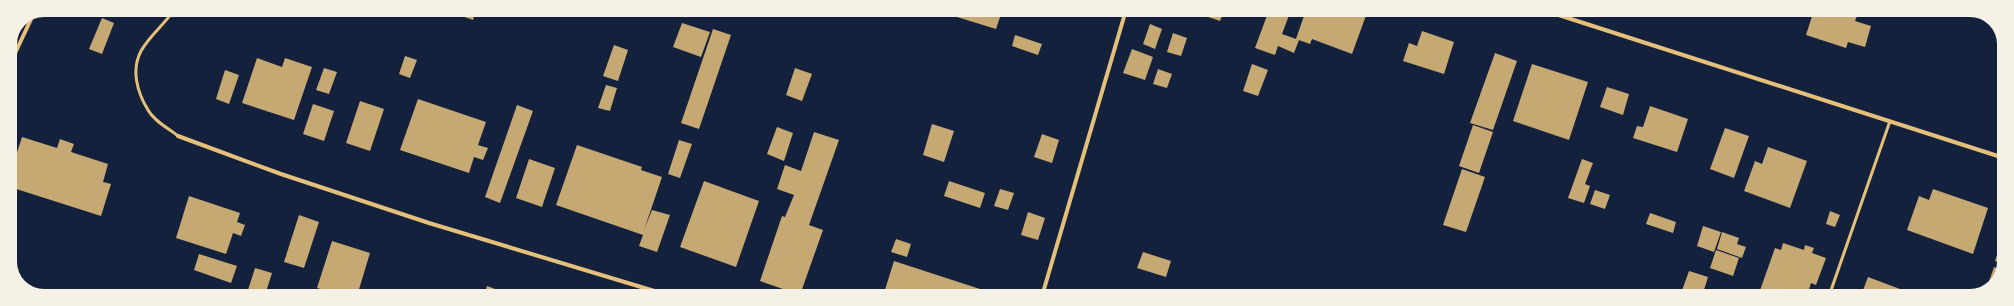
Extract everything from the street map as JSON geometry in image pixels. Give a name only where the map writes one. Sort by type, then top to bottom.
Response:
[{"type":"street","points":[[1044,289],[1124,17]]},
{"type":"street","points":[[1565,17],[1997,156]]},
{"type":"street","points":[[17,49],[30,21]]},
{"type":"street","points":[[178,136],[281,174],[421,221],[649,289]]},
{"type":"lane","points":[[168,17],[152,34],[141,51],[135,65],[137,84],[148,110],[159,122],[178,136]]},
{"type":"lane","points":[[1832,289],[1890,121]]},
{"type":"building","points":[[465,17],[474,17],[473,20]]},
{"type":"building","points":[[957,17],[1000,17],[996,29]]},
{"type":"building","points":[[1208,17],[1221,17],[1220,21]]},
{"type":"building","points":[[1266,17],[1288,17],[1282,34],[1299,40],[1294,53],[1278,46],[1275,55],[1255,48]]},
{"type":"building","points":[[1304,17],[1365,17],[1352,54],[1312,39],[1310,44],[1296,39]]},
{"type":"building","points":[[1812,17],[1857,17],[1855,21],[1871,26],[1865,47],[1848,42],[1846,48],[1806,35]]},
{"type":"building","points":[[102,18],[114,23],[102,54],[89,49]]},
{"type":"building","points":[[682,23],[710,32],[701,57],[673,47]]},
{"type":"building","points":[[1150,24],[1162,29],[1155,49],[1143,44]]},
{"type":"building","points":[[713,29],[731,35],[699,129],[681,123]]},
{"type":"building","points":[[1422,31],[1454,42],[1444,74],[1403,61],[1409,43],[1417,46]]},
{"type":"building","points":[[1173,33],[1187,38],[1181,56],[1167,52]]},
{"type":"building","points":[[1015,35],[1042,44],[1038,55],[1012,46]]},
{"type":"building","points":[[614,45],[628,50],[618,81],[603,76]]},
{"type":"building","points":[[1132,49],[1153,57],[1145,80],[1123,73]]},
{"type":"building","points":[[1495,53],[1517,61],[1493,130],[1470,123]]},
{"type":"building","points":[[405,56],[417,60],[410,78],[399,74]]},
{"type":"building","points":[[257,58],[282,67],[285,58],[312,67],[294,120],[242,103]]},
{"type":"building","points":[[1252,64],[1268,70],[1258,96],[1243,91]]},
{"type":"building","points":[[1532,64],[1588,82],[1569,140],[1513,121]]},
{"type":"building","points":[[324,68],[337,72],[329,94],[316,90]]},
{"type":"building","points":[[795,68],[812,74],[802,101],[786,95]]},
{"type":"building","points":[[1158,69],[1172,74],[1167,88],[1153,84]]},
{"type":"building","points":[[225,70],[239,75],[229,104],[216,99]]},
{"type":"building","points":[[606,85],[617,88],[610,111],[598,108]]},
{"type":"building","points":[[1607,87],[1629,94],[1623,115],[1600,107]]},
{"type":"building","points":[[418,99],[486,122],[478,145],[488,148],[483,160],[474,157],[469,173],[400,150]]},
{"type":"building","points":[[360,101],[384,109],[370,151],[346,143]]},
{"type":"building","points":[[313,104],[334,111],[324,141],[303,134]]},
{"type":"building","points":[[517,105],[533,111],[500,203],[485,197]]},
{"type":"building","points":[[1650,106],[1688,119],[1677,152],[1633,138],[1637,126],[1643,127]]},
{"type":"building","points":[[932,124],[954,131],[944,162],[923,155]]},
{"type":"building","points":[[1473,125],[1493,132],[1479,173],[1459,166]]},
{"type":"building","points":[[777,127],[793,133],[784,161],[767,154]]},
{"type":"building","points":[[1725,128],[1749,136],[1734,178],[1710,169]]},
{"type":"building","points":[[814,132],[839,140],[809,225],[823,230],[802,289],[783,289],[760,281],[782,216],[785,217],[794,195],[777,189],[785,165],[801,171]]},
{"type":"building","points":[[1042,134],[1059,140],[1052,163],[1034,157]]},
{"type":"building","points":[[22,137],[57,148],[60,139],[74,144],[71,152],[108,164],[103,182],[111,184],[101,216],[17,189],[17,152]]},
{"type":"building","points":[[679,140],[692,144],[680,178],[668,174]]},
{"type":"building","points":[[577,145],[642,167],[641,170],[662,177],[644,230],[652,210],[670,215],[657,252],[639,246],[643,235],[556,205]]},
{"type":"building","points":[[1768,147],[1807,161],[1790,208],[1744,191],[1755,161],[1762,164]]},
{"type":"building","points":[[529,159],[555,168],[542,207],[516,198]]},
{"type":"building","points":[[1582,159],[1593,163],[1585,184],[1590,186],[1584,203],[1568,198]]},
{"type":"building","points":[[1462,169],[1485,177],[1466,232],[1443,225]]},
{"type":"building","points":[[704,181],[759,201],[736,267],[680,247]]},
{"type":"building","points":[[949,181],[985,193],[980,208],[944,196]]},
{"type":"building","points":[[1000,189],[1014,193],[1008,210],[994,206]]},
{"type":"building","points":[[1933,189],[1988,208],[1973,254],[1907,230],[1919,196],[1929,200]]},
{"type":"building","points":[[1595,190],[1610,195],[1605,209],[1590,204]]},
{"type":"building","points":[[189,196],[240,213],[237,222],[245,225],[241,236],[233,233],[226,254],[176,238]]},
{"type":"building","points":[[1830,211],[1840,215],[1835,227],[1826,224]]},
{"type":"building","points":[[1028,212],[1045,218],[1038,240],[1021,235]]},
{"type":"building","points":[[1650,213],[1676,222],[1673,233],[1646,224]]},
{"type":"building","points":[[299,215],[319,222],[304,268],[284,262]]},
{"type":"building","points":[[1703,226],[1721,232],[1714,252],[1697,246]]},
{"type":"building","points":[[1722,232],[1739,238],[1737,244],[1746,247],[1742,258],[1717,249]]},
{"type":"building","points":[[896,239],[911,244],[907,257],[891,252]]},
{"type":"building","points":[[332,241],[370,253],[359,289],[317,288]]},
{"type":"building","points":[[1783,243],[1804,250],[1805,245],[1814,248],[1812,253],[1826,258],[1816,285],[1811,283],[1809,289],[1760,289],[1775,248],[1781,250]]},
{"type":"building","points":[[1716,250],[1739,258],[1733,276],[1710,268]]},
{"type":"building","points":[[1143,252],[1171,261],[1166,277],[1137,268]]},
{"type":"building","points":[[199,254],[237,266],[231,283],[194,270]]},
{"type":"building","points":[[894,261],[980,289],[885,289]]},
{"type":"building","points":[[1994,267],[1997,268],[1996,271],[1989,280]]},
{"type":"building","points":[[255,268],[272,273],[267,289],[248,289]]},
{"type":"building","points":[[1689,271],[1708,277],[1704,289],[1683,289]]},
{"type":"building","points":[[1868,277],[1900,289],[1864,289]]},
{"type":"building","points":[[487,286],[495,289],[486,289]]}]
